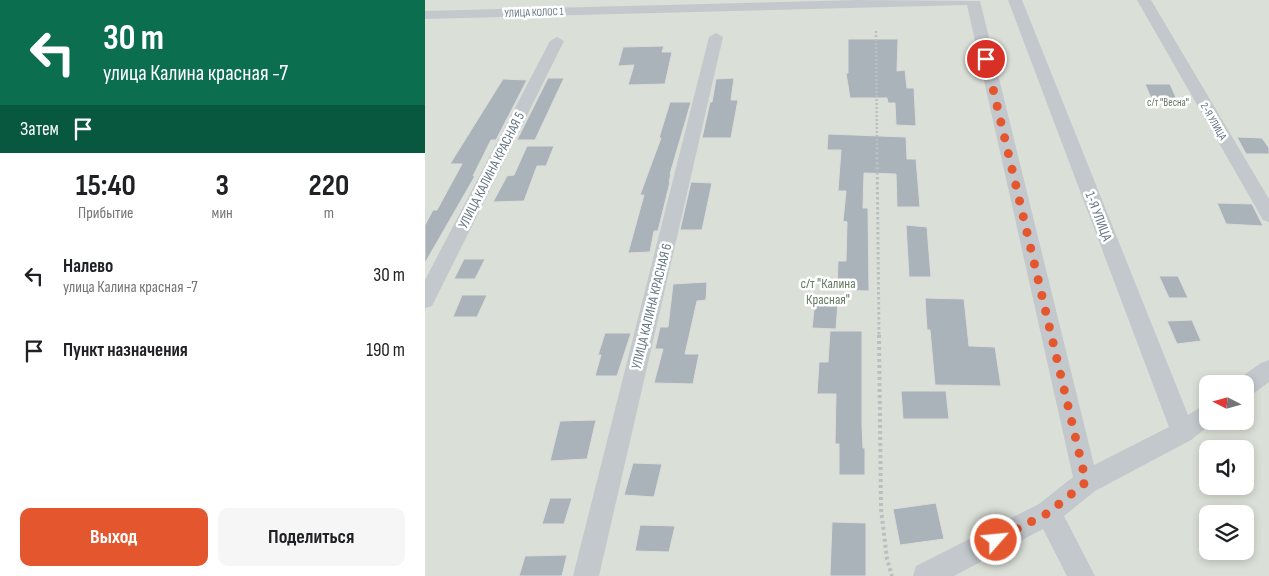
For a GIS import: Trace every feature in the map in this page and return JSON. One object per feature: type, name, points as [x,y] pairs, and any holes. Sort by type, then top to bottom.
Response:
[{"type":"street","points":[[973,0],[1086,482]]},
{"type":"street","name":"УЛИЦА КОЛОС 1","points":[[425,15],[973,0]]},
{"type":"street","name":"1-Я УЛИЦА","points":[[1015,0],[1183,432]]},
{"type":"street","name":"2-Я УЛИЦА","points":[[1144,0],[1269,215]]},
{"type":"street","name":"УЛИЦА КАЛИНА КРАСНАЯ 6","points":[[586,576],[716,37]]},
{"type":"street","name":"УЛИЦА КАЛИНА КРАСНАЯ 5","points":[[425,300],[557,41]]},
{"type":"street","points":[[1254,381],[1269,370]]},
{"type":"street","points":[[926,576],[1048,513],[1086,482],[1183,432],[1199,420]]},
{"type":"street","points":[[1048,513],[1082,576]]},
{"type":"path","points":[[877,31],[881,509],[887,559],[892,576]]},
{"type":"green space","name":"с/т \"Калина Красная\"","points":[[425,0],[1269,0],[1269,576],[425,576]]},
{"type":"building","points":[[848,39],[898,39],[897,71],[905,70],[907,88],[914,88],[916,126],[896,125],[895,103],[888,103],[887,98],[850,98],[846,73],[848,73]]},
{"type":"building","points":[[664,46],[662,52],[672,52],[665,84],[628,85],[634,65],[618,66],[623,47]]},
{"type":"building","points":[[548,78],[564,78],[535,140],[517,140]]},
{"type":"building","points":[[734,78],[731,100],[738,100],[731,138],[702,138],[716,79]]},
{"type":"building","points":[[503,79],[527,80],[496,140],[491,140],[473,176],[475,176],[425,263],[425,225],[433,210],[437,210],[462,164],[450,164]]},
{"type":"building","points":[[1145,84],[1170,84],[1177,100],[1152,100]]},
{"type":"building","points":[[670,102],[691,102],[670,174],[670,182],[658,231],[654,231],[650,252],[628,253],[644,195],[640,195],[661,138],[659,138]]},
{"type":"building","points":[[828,134],[906,137],[907,159],[916,159],[920,207],[897,207],[896,174],[864,173],[863,208],[868,208],[869,291],[837,290],[838,261],[846,261],[847,222],[843,221],[846,191],[838,191],[841,150],[827,150]]},
{"type":"building","points":[[1237,137],[1262,138],[1269,148],[1269,154],[1246,154]]},
{"type":"building","points":[[527,146],[554,146],[546,166],[537,166],[524,201],[493,202],[507,176],[514,175]]},
{"type":"building","points":[[691,182],[712,183],[702,230],[680,230]]},
{"type":"building","points":[[1217,203],[1252,204],[1263,226],[1226,224]]},
{"type":"building","points":[[906,225],[927,227],[931,277],[909,277]]},
{"type":"building","points":[[464,259],[485,259],[475,279],[454,279]]},
{"type":"building","points":[[1159,276],[1178,276],[1188,298],[1169,298]]},
{"type":"building","points":[[707,282],[706,300],[697,301],[685,354],[699,354],[693,384],[654,383],[663,349],[655,349],[660,327],[668,327],[673,284]]},
{"type":"building","points":[[462,295],[487,295],[477,317],[453,317]]},
{"type":"building","points":[[925,298],[964,299],[969,346],[995,347],[1001,386],[935,385],[930,330],[927,330]]},
{"type":"building","points":[[815,301],[838,302],[836,329],[812,328]]},
{"type":"building","points":[[1192,320],[1201,341],[1177,344],[1167,321]]},
{"type":"building","points":[[830,331],[862,331],[862,425],[863,448],[865,448],[865,475],[839,475],[839,444],[835,444],[836,394],[817,394],[819,362],[828,362]]},
{"type":"building","points":[[605,333],[631,333],[617,376],[595,376],[601,355],[598,355]]},
{"type":"building","points":[[901,391],[946,391],[949,419],[903,419]]},
{"type":"building","points":[[596,420],[587,459],[550,461],[560,421]]},
{"type":"building","points":[[633,463],[662,464],[654,497],[624,495]]},
{"type":"building","points":[[550,498],[572,498],[564,524],[542,524]]},
{"type":"building","points":[[936,503],[944,539],[900,545],[893,509]]},
{"type":"building","points":[[832,522],[866,523],[866,576],[830,576]]},
{"type":"building","points":[[640,525],[675,526],[669,552],[635,551]]},
{"type":"building","points":[[567,555],[562,576],[519,576],[525,556]]},
{"type":"route","points":[[986,59],[1086,482],[1048,513],[996,540]]},
{"type":"park label","name":"с/т \"Весна\"","points":[[1168,102]]}]
